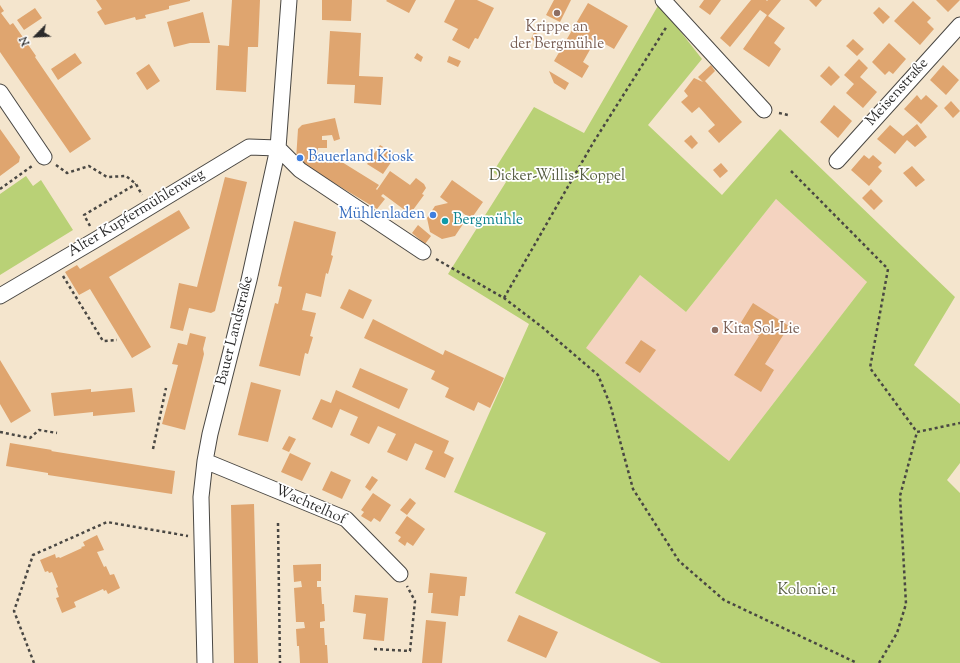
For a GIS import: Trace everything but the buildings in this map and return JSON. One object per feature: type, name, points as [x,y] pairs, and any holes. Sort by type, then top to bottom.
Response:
[{"type":"street","name":"Bauer Landstraße","points":[[205,663],[201,497],[205,461],[210,434],[249,280],[278,148],[289,0]]},
{"type":"street","points":[[664,0],[764,110]]},
{"type":"street","name":"Meisenstraße","points":[[837,161],[960,24]]},
{"type":"street","points":[[0,92],[44,157]]},
{"type":"street","name":"Alter Kupfermühlenweg","points":[[0,296],[249,147],[278,148]]},
{"type":"street","points":[[278,148],[300,170],[424,252]]},
{"type":"street","name":"Wachtelhof","points":[[205,461],[346,519],[400,574]]},
{"type":"path","points":[[504,298],[592,143],[675,13]]},
{"type":"path","points":[[0,189],[44,157],[67,173],[89,166],[106,177],[126,176],[136,184],[84,215]]},
{"type":"path","points":[[791,171],[888,269],[870,368],[917,432]]},
{"type":"path","points":[[424,252],[504,298],[542,327],[598,375],[610,404],[633,489],[679,561],[724,600],[857,663]]},
{"type":"path","points":[[56,263],[102,341],[117,340]]},
{"type":"path","points":[[153,449],[166,388]]},
{"type":"path","points":[[917,432],[960,423]]},
{"type":"path","points":[[0,432],[30,438],[39,430],[57,433]]},
{"type":"path","points":[[879,663],[898,633],[906,604],[900,496],[917,432]]},
{"type":"path","points":[[34,663],[14,611],[34,555],[107,522],[202,539]]},
{"type":"path","points":[[278,524],[280,663]]},
{"type":"path","points":[[374,649],[410,651],[416,601],[400,574]]},
{"type":"shaded area","name":"Kita Sol-Lie","points":[[776,199],[867,282],[729,461],[585,348],[640,275],[686,312]]},
{"type":"green space","points":[[659,4],[702,59],[648,125],[722,195],[780,129],[955,297],[914,365],[960,404],[960,463],[947,480],[960,493],[960,663],[661,663],[515,593],[546,533],[454,492],[529,324],[448,274],[506,182],[493,172],[534,107],[584,133]],"holes":[[[776,199],[867,282],[729,461],[586,348],[640,275],[686,312]]]},
{"type":"green space","points":[[26,176],[33,186],[41,180],[73,230],[0,275],[0,194]]},
{"type":"place","name":"Krippe an der Bergmühle","points":[[557,13]]},
{"type":"place","name":"Bauerland Kiosk","points":[[300,158]]},
{"type":"place","name":"Mühlenladen","points":[[433,215]]},
{"type":"place","name":"Bergmühle","points":[[445,221]]},
{"type":"place","name":"Kita Sol-Lie","points":[[715,330]]},
{"type":"park label","name":"Dicker-Willis-Koppel","points":[[557,177]]},
{"type":"park label","name":"Kolonie 1","points":[[807,591]]}]
